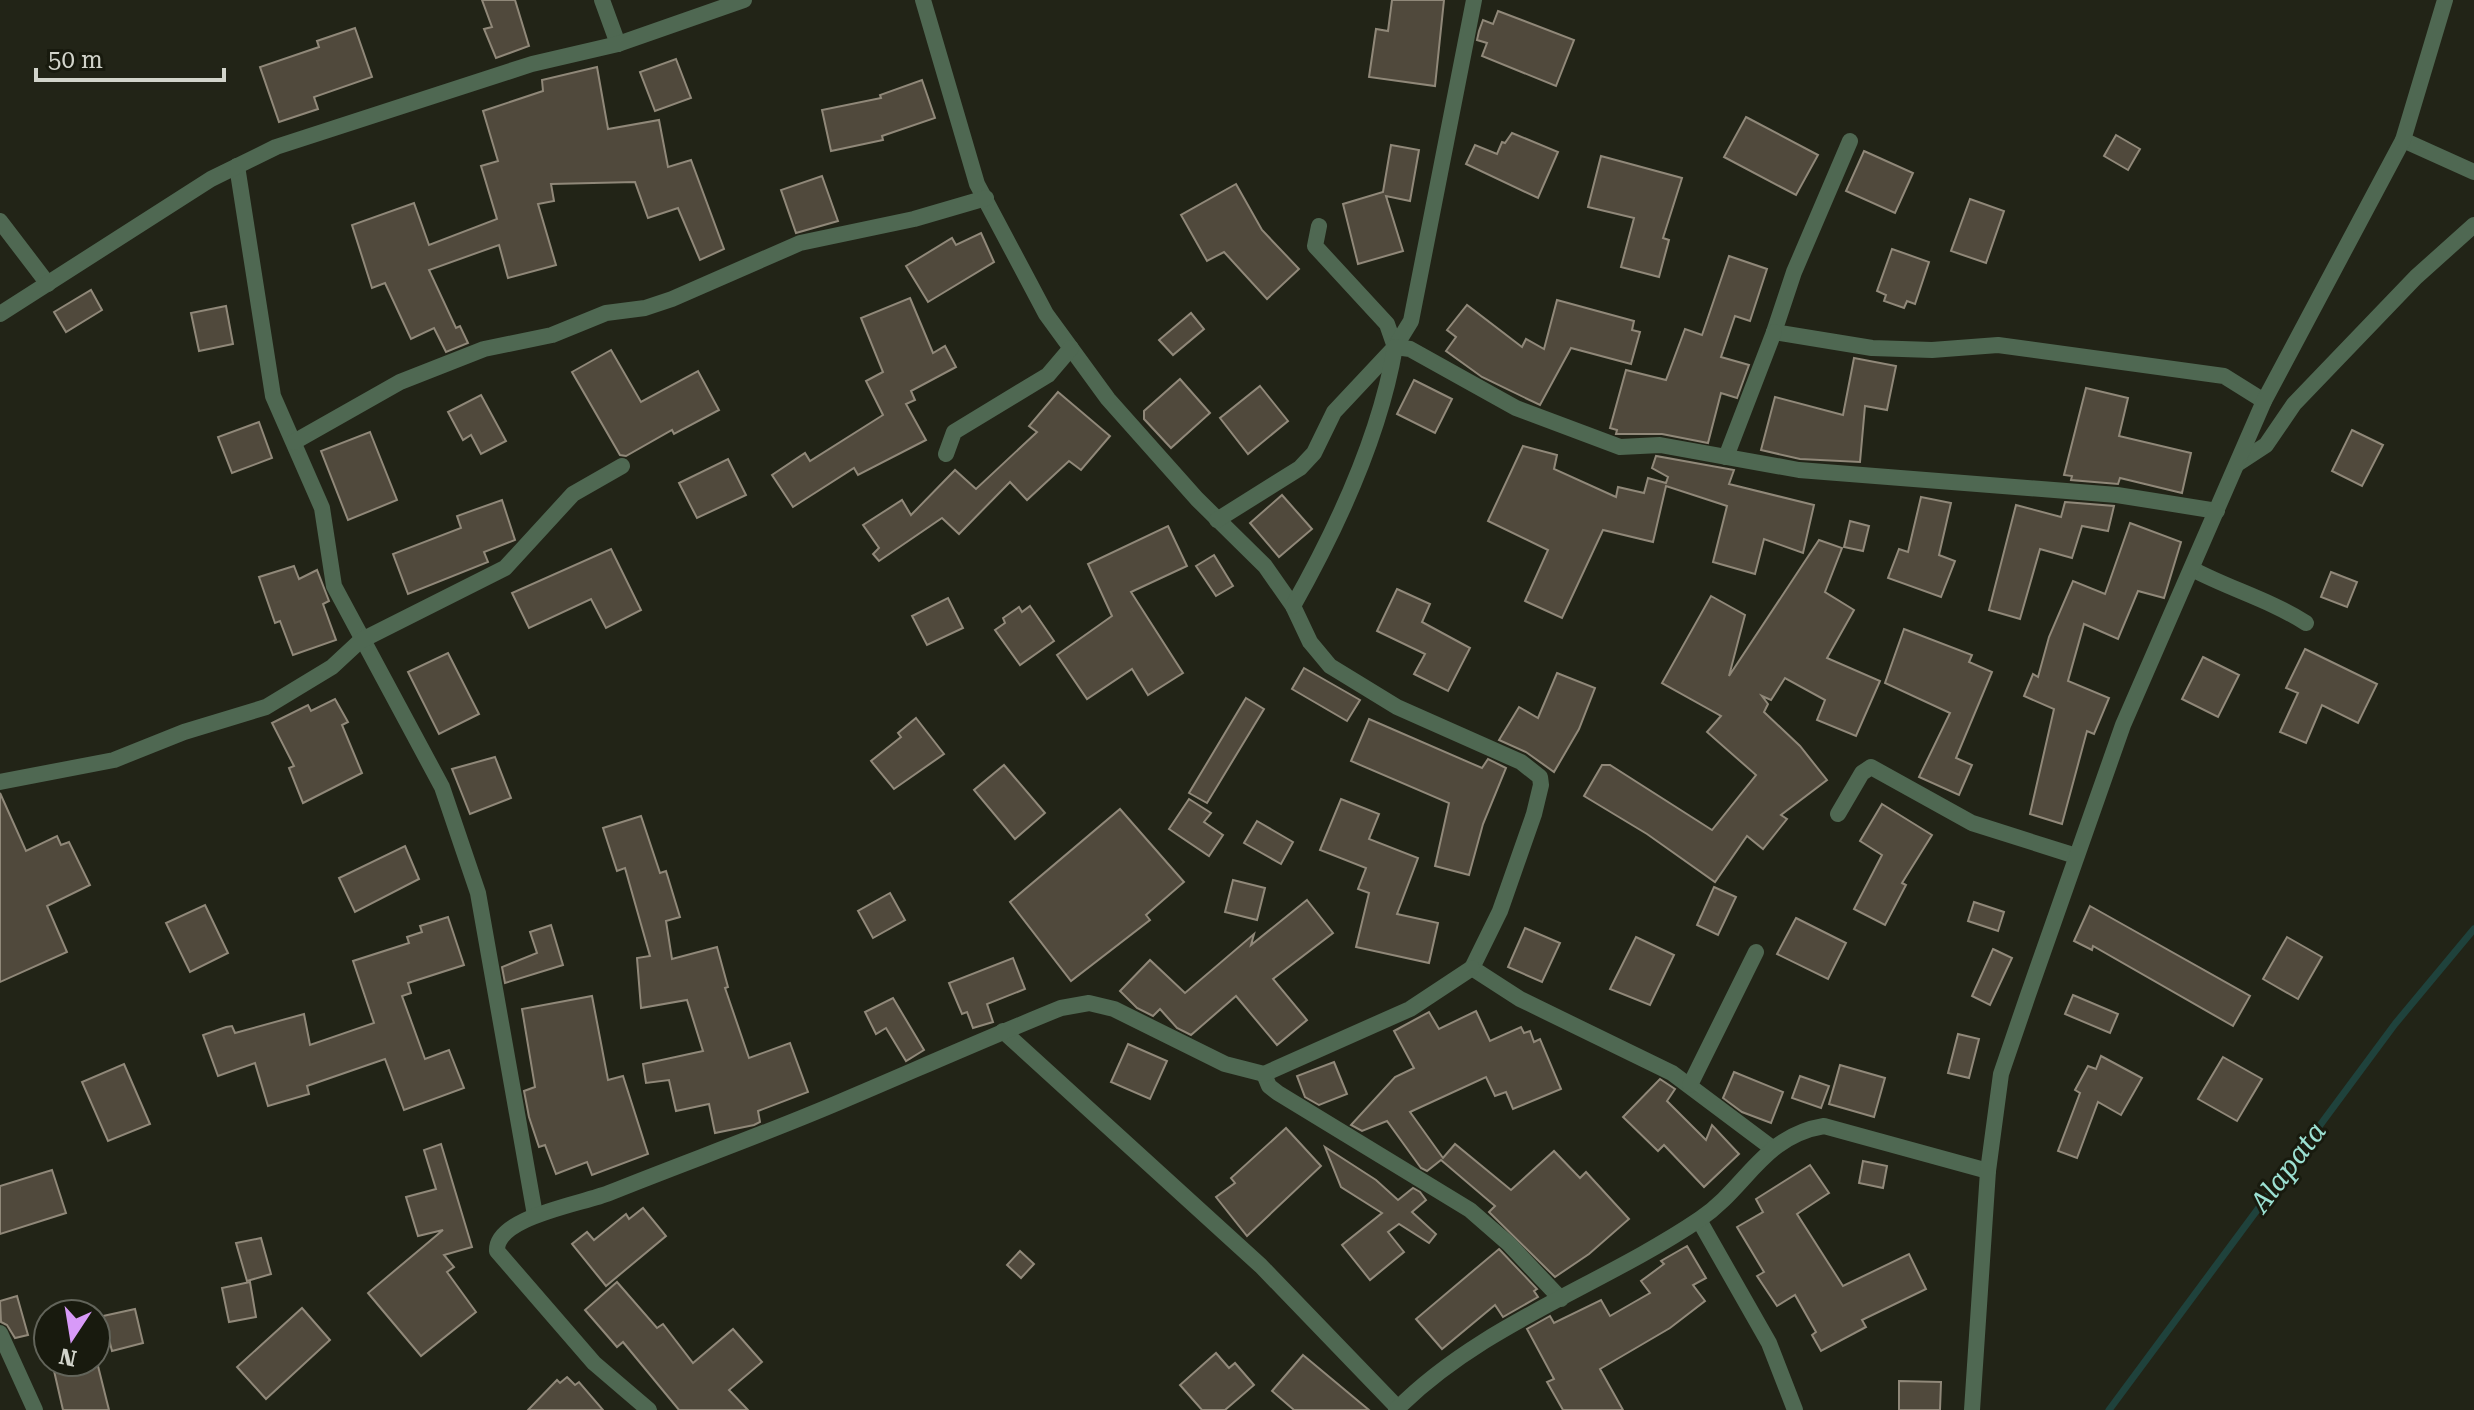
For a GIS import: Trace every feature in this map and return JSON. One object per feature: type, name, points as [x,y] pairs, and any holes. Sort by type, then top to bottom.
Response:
[{"type":"street","points":[[602,0],[618,44]]},
{"type":"street","points":[[0,314],[178,199],[276,147],[532,64],[618,44],[744,0]]},
{"type":"street","points":[[649,1410],[594,1363],[497,1251],[496,1241],[502,1233],[535,1215],[620,1189],[839,1102],[1061,1008],[1089,1003],[1114,1009],[1225,1064],[1264,1074],[1410,1009],[1472,968],[1500,911],[1541,785],[1540,777],[1521,762],[1397,707],[1330,666],[1310,642],[1293,606],[1265,566],[1217,520],[1108,399],[1046,314],[969,163],[923,0]]},
{"type":"street","points":[[1217,520],[1307,461],[1347,395],[1395,347],[1411,321],[1419,297],[1474,0]]},
{"type":"street","points":[[1972,1410],[1988,1171],[2001,1074],[2123,725],[2264,401],[2403,140],[2445,0]]},
{"type":"street","points":[[2403,140],[2474,172]]},
{"type":"street","points":[[1726,457],[1794,272],[1850,141]]},
{"type":"street","points":[[237,166],[273,396],[322,508],[334,586],[360,641],[442,787],[478,893],[535,1215]]},
{"type":"street","points":[[294,442],[400,382],[484,349],[552,335],[606,313],[645,308],[672,299],[800,243],[914,219],[986,198]]},
{"type":"street","points":[[0,221],[48,284]]},
{"type":"street","points":[[2237,464],[2266,445],[2294,404],[2416,277],[2474,225]]},
{"type":"street","points":[[1293,606],[1340,519],[1390,377],[1395,347],[1387,324],[1315,246],[1319,226]]},
{"type":"street","points":[[1774,332],[1872,348],[1932,350],[1998,345],[2224,376],[2264,401]]},
{"type":"street","points":[[1395,347],[1410,349],[1516,408],[1620,447],[1660,445],[1799,470],[2117,495],[2217,511]]},
{"type":"street","points":[[946,454],[954,432],[1048,375],[1071,348]]},
{"type":"street","points":[[0,782],[114,760],[184,732],[266,707],[332,667],[360,641],[505,568],[573,494],[622,466]]},
{"type":"street","points":[[2192,569],[2225,587],[2277,604],[2306,623]]},
{"type":"street","points":[[1838,814],[1862,773],[1871,767],[1972,823],[2076,856]]},
{"type":"street","points":[[1690,1085],[1756,952]]},
{"type":"street","points":[[1472,968],[1520,999],[1672,1073],[1772,1148]]},
{"type":"street","points":[[1003,1031],[1261,1266],[1397,1409],[1460,1354],[1699,1220],[1743,1181],[1772,1148],[1800,1130],[1824,1126],[1988,1171]]},
{"type":"street","points":[[1264,1074],[1265,1081],[1278,1093],[1470,1210],[1509,1244],[1561,1299]]},
{"type":"street","points":[[1699,1220],[1769,1343],[1795,1410]]},
{"type":"street","points":[[0,1333],[35,1410]]},
{"type":"building","points":[[482,0],[515,0],[529,46],[496,58],[484,29],[492,27]]},
{"type":"building","points":[[1392,0],[1444,0],[1435,86],[1369,77],[1376,29],[1388,31]]},
{"type":"building","points":[[1498,11],[1574,40],[1556,86],[1482,56],[1487,43],[1477,40],[1479,31],[1483,20],[1493,24]]},
{"type":"building","points":[[355,28],[372,77],[314,97],[318,109],[279,122],[260,67],[319,47],[317,41]]},
{"type":"building","points":[[676,59],[691,98],[655,111],[640,72]]},
{"type":"building","points":[[597,67],[608,129],[659,120],[668,167],[691,160],[724,249],[700,260],[678,208],[648,218],[635,182],[551,184],[554,201],[538,204],[556,265],[508,278],[499,245],[429,270],[456,328],[460,326],[468,343],[446,352],[434,328],[411,339],[385,283],[372,288],[352,225],[414,203],[429,245],[497,219],[481,166],[498,161],[483,111],[543,91],[542,80]]},
{"type":"building","points":[[922,80],[935,118],[882,136],[883,140],[831,151],[822,110],[881,98],[880,95]]},
{"type":"building","points":[[1746,117],[1818,155],[1796,195],[1724,157]]},
{"type":"building","points":[[1512,133],[1558,152],[1538,198],[1466,164],[1475,145],[1497,154],[1502,142],[1505,143]]},
{"type":"building","points":[[2116,135],[2140,149],[2128,170],[2104,156]]},
{"type":"building","points":[[1391,145],[1419,150],[1410,201],[1386,196],[1403,251],[1358,264],[1343,204],[1383,192]]},
{"type":"building","points":[[1864,151],[1913,173],[1895,213],[1846,191]]},
{"type":"building","points":[[1601,156],[1682,178],[1663,238],[1669,240],[1659,277],[1621,267],[1634,218],[1588,207]]},
{"type":"building","points":[[822,176],[838,221],[796,233],[781,190]]},
{"type":"building","points":[[1236,184],[1262,230],[1299,269],[1267,299],[1224,252],[1207,261],[1181,215]]},
{"type":"building","points":[[1970,199],[2004,211],[1986,263],[1951,251]]},
{"type":"building","points":[[981,233],[994,262],[928,302],[906,266],[952,238],[956,245]]},
{"type":"building","points":[[1892,249],[1929,262],[1915,304],[1907,301],[1904,308],[1884,301],[1886,295],[1877,291]]},
{"type":"building","points":[[1729,256],[1767,269],[1750,321],[1735,316],[1721,357],[1749,365],[1737,398],[1721,393],[1708,443],[1662,434],[1616,434],[1617,430],[1610,428],[1626,370],[1666,380],[1685,329],[1702,335]]},
{"type":"building","points":[[91,290],[102,310],[66,332],[54,312]]},
{"type":"building","points":[[910,298],[933,353],[945,346],[956,367],[911,391],[915,400],[906,404],[926,440],[858,475],[854,468],[793,507],[772,475],[805,453],[810,461],[883,415],[866,381],[883,372],[861,318]]},
{"type":"building","points":[[1557,300],[1634,321],[1632,330],[1640,332],[1631,364],[1571,348],[1540,405],[1482,377],[1446,351],[1456,337],[1447,330],[1467,305],[1522,347],[1526,339],[1544,349]]},
{"type":"building","points":[[226,306],[233,344],[199,351],[191,313]]},
{"type":"building","points":[[1191,313],[1204,329],[1173,355],[1159,340]]},
{"type":"building","points":[[611,350],[641,402],[698,371],[719,410],[674,434],[672,430],[626,456],[620,455],[572,372]]},
{"type":"building","points":[[1854,358],[1896,366],[1887,410],[1865,406],[1860,462],[1800,459],[1761,450],[1775,397],[1843,415]]},
{"type":"building","points":[[1180,379],[1210,413],[1171,448],[1144,419],[1144,411]]},
{"type":"building","points":[[1414,380],[1452,399],[1435,433],[1397,414]]},
{"type":"building","points":[[1260,386],[1288,421],[1248,454],[1220,418]]},
{"type":"building","points":[[2086,388],[2128,398],[2119,436],[2191,453],[2182,493],[2120,478],[2118,484],[2071,480],[2072,476],[2064,475]]},
{"type":"building","points":[[1058,392],[1110,436],[1081,470],[1069,461],[1027,500],[1010,482],[959,534],[942,518],[879,561],[873,554],[879,548],[863,525],[902,500],[911,515],[955,470],[976,489],[1037,432],[1029,426]]},
{"type":"building","points":[[481,395],[506,441],[481,454],[471,435],[463,440],[448,412]]},
{"type":"building","points":[[259,422],[272,458],[232,473],[218,437]]},
{"type":"building","points":[[2352,430],[2383,445],[2362,486],[2332,471]]},
{"type":"building","points":[[370,432],[397,500],[348,520],[321,451]]},
{"type":"building","points":[[1523,446],[1557,455],[1554,469],[1616,497],[1618,487],[1644,493],[1648,478],[1666,483],[1668,477],[1652,468],[1656,456],[1734,470],[1729,484],[1814,505],[1803,553],[1764,539],[1755,574],[1713,562],[1727,506],[1666,486],[1653,542],[1603,530],[1562,618],[1525,601],[1548,550],[1488,521]]},
{"type":"building","points":[[728,459],[746,495],[697,518],[679,483]]},
{"type":"building","points":[[1282,495],[1312,529],[1279,557],[1250,523]]},
{"type":"building","points":[[1921,497],[1951,503],[1939,555],[1955,561],[1941,597],[1888,578],[1899,549],[1908,552]]},
{"type":"building","points":[[502,500],[515,540],[484,552],[488,562],[408,594],[393,554],[461,528],[457,516]]},
{"type":"building","points":[[2065,502],[2114,506],[2108,531],[2082,526],[2072,558],[2040,549],[2020,619],[1989,610],[2016,505],[2061,517]]},
{"type":"building","points":[[1850,521],[1869,526],[1863,551],[1844,547]]},
{"type":"building","points":[[2130,523],[2181,542],[2164,598],[2138,591],[2118,639],[2084,624],[2068,681],[2109,698],[2094,734],[2087,731],[2062,824],[2030,814],[2054,709],[2024,696],[2033,674],[2038,677],[2049,637],[2073,581],[2105,594]]},
{"type":"building","points":[[1168,526],[1187,566],[1131,592],[1183,673],[1148,695],[1132,669],[1087,699],[1057,655],[1112,616],[1088,564]]},
{"type":"building","points":[[1819,540],[1842,548],[1825,592],[1854,610],[1827,658],[1880,681],[1856,736],[1817,720],[1825,700],[1785,678],[1771,700],[1762,696],[1768,704],[1764,712],[1800,746],[1827,780],[1781,815],[1787,819],[1763,849],[1747,836],[1715,882],[1647,834],[1584,796],[1602,765],[1610,765],[1712,830],[1756,775],[1707,732],[1721,716],[1662,683],[1711,596],[1745,615],[1729,676]]},
{"type":"building","points":[[611,549],[641,610],[606,628],[591,599],[529,628],[512,593]]},
{"type":"building","points":[[1214,555],[1233,586],[1216,596],[1196,566]]},
{"type":"building","points":[[294,566],[299,579],[317,570],[329,601],[323,604],[336,640],[293,655],[280,621],[275,623],[259,577]]},
{"type":"building","points":[[2331,572],[2357,582],[2347,607],[2321,597]]},
{"type":"building","points":[[1397,589],[1430,604],[1422,622],[1470,648],[1448,691],[1414,674],[1425,654],[1377,631]]},
{"type":"building","points":[[948,598],[963,628],[927,645],[912,616]]},
{"type":"building","points":[[1030,606],[1054,641],[1020,665],[995,630],[1005,623],[1003,618],[1019,607],[1022,612]]},
{"type":"building","points":[[1904,629],[1972,655],[1969,662],[1992,672],[1956,758],[1972,765],[1959,795],[1919,777],[1950,713],[1885,683]]},
{"type":"building","points":[[2305,649],[2377,684],[2358,723],[2322,705],[2306,743],[2280,732],[2298,693],[2286,688]]},
{"type":"building","points":[[448,653],[479,714],[439,734],[408,672]]},
{"type":"building","points":[[2203,657],[2239,675],[2218,717],[2182,699]]},
{"type":"building","points":[[1304,668],[1360,700],[1347,721],[1292,689]]},
{"type":"building","points":[[1557,673],[1595,688],[1579,729],[1554,772],[1526,752],[1499,740],[1519,707],[1538,718]]},
{"type":"building","points":[[1246,698],[1264,709],[1207,803],[1189,793]]},
{"type":"building","points":[[335,699],[348,722],[342,725],[362,773],[303,803],[289,768],[294,766],[272,723],[308,705],[311,711]]},
{"type":"building","points":[[916,718],[944,754],[894,789],[871,761],[901,737],[898,733]]},
{"type":"building","points":[[1369,719],[1482,768],[1488,759],[1506,768],[1483,824],[1469,875],[1435,866],[1449,803],[1351,761]]},
{"type":"building","points":[[495,757],[511,798],[470,814],[452,769]]},
{"type":"building","points":[[1004,765],[1045,813],[1015,839],[974,790]]},
{"type":"building","points":[[0,793],[26,851],[57,836],[61,845],[69,842],[90,885],[47,906],[67,952],[0,982]]},
{"type":"building","points":[[1189,799],[1211,813],[1204,822],[1223,835],[1209,856],[1169,829]]},
{"type":"building","points":[[1341,799],[1379,814],[1369,839],[1418,858],[1397,914],[1438,923],[1429,963],[1356,947],[1369,893],[1358,889],[1366,868],[1320,850]]},
{"type":"building","points":[[1882,804],[1932,835],[1902,883],[1906,885],[1885,925],[1854,909],[1882,855],[1860,841]]},
{"type":"building","points":[[1120,809],[1184,882],[1146,915],[1150,920],[1071,981],[1010,902]]},
{"type":"building","points":[[641,816],[660,873],[666,871],[680,917],[666,921],[672,959],[717,947],[728,987],[725,988],[749,1058],[790,1043],[808,1092],[758,1111],[760,1122],[754,1125],[715,1133],[709,1104],[676,1111],[669,1080],[646,1083],[643,1064],[703,1051],[687,1000],[641,1008],[637,958],[650,956],[625,868],[617,871],[603,828]]},
{"type":"building","points":[[1257,821],[1293,842],[1281,864],[1244,843]]},
{"type":"building","points":[[405,846],[419,879],[355,912],[339,878]]},
{"type":"building","points":[[1233,880],[1265,888],[1257,920],[1225,912]]},
{"type":"building","points":[[1714,887],[1736,897],[1718,935],[1697,925]]},
{"type":"building","points":[[890,893],[905,920],[873,938],[858,911]]},
{"type":"building","points":[[1307,900],[1333,933],[1273,979],[1307,1020],[1277,1045],[1236,996],[1191,1035],[1177,1028],[1160,1009],[1153,1016],[1137,1008],[1120,991],[1150,960],[1185,993],[1254,934],[1251,945]]},
{"type":"building","points":[[1974,902],[2004,912],[1998,931],[1968,921]]},
{"type":"building","points":[[205,905],[228,953],[190,972],[166,923]]},
{"type":"building","points":[[2090,906],[2250,996],[2233,1026],[2093,946],[2092,950],[2074,941]]},
{"type":"building","points":[[448,917],[464,965],[408,983],[411,993],[402,996],[425,1059],[449,1050],[464,1088],[404,1110],[385,1059],[307,1086],[309,1094],[268,1106],[255,1063],[218,1076],[203,1035],[226,1027],[232,1026],[235,1033],[304,1014],[310,1045],[374,1023],[353,961],[409,943],[407,937],[422,932],[420,926]]},
{"type":"building","points":[[1796,918],[1846,943],[1828,979],[1777,954]]},
{"type":"building","points":[[551,925],[563,965],[505,983],[502,967],[537,953],[530,932]]},
{"type":"building","points":[[1525,928],[1560,943],[1542,982],[1508,967]]},
{"type":"building","points":[[1636,937],[1674,955],[1650,1005],[1610,989]]},
{"type":"building","points":[[2287,937],[2322,957],[2298,999],[2263,979]]},
{"type":"building","points":[[1993,949],[2012,958],[1990,1005],[1972,996]]},
{"type":"building","points":[[1013,958],[1025,989],[987,1004],[993,1022],[973,1028],[967,1012],[962,1014],[949,983]]},
{"type":"building","points":[[2073,995],[2118,1014],[2110,1033],[2065,1014]]},
{"type":"building","points":[[592,996],[608,1080],[623,1076],[648,1154],[592,1175],[587,1162],[556,1174],[545,1145],[539,1147],[529,1117],[524,1091],[535,1087],[522,1009]]},
{"type":"building","points":[[893,998],[924,1050],[906,1061],[886,1028],[876,1034],[865,1012]]},
{"type":"building","points":[[1476,1011],[1490,1041],[1521,1027],[1524,1033],[1530,1031],[1534,1042],[1540,1039],[1561,1089],[1513,1109],[1506,1092],[1495,1096],[1486,1077],[1410,1112],[1443,1158],[1455,1144],[1511,1190],[1554,1151],[1580,1178],[1586,1172],[1629,1219],[1589,1254],[1555,1277],[1489,1212],[1495,1206],[1441,1160],[1427,1171],[1421,1168],[1387,1121],[1362,1131],[1351,1125],[1395,1077],[1414,1068],[1394,1031],[1429,1012],[1439,1029]]},
{"type":"building","points":[[1958,1034],[1979,1039],[1969,1078],[1948,1073]]},
{"type":"building","points":[[1128,1044],[1167,1061],[1150,1099],[1111,1082]]},
{"type":"building","points":[[2101,1056],[2142,1078],[2121,1115],[2098,1102],[2077,1158],[2058,1151],[2080,1093],[2075,1090],[2088,1066],[2096,1069]]},
{"type":"building","points":[[2223,1057],[2262,1079],[2237,1121],[2198,1099]]},
{"type":"building","points":[[1334,1062],[1347,1094],[1319,1105],[1305,1097],[1297,1076]]},
{"type":"building","points":[[124,1064],[150,1124],[108,1141],[82,1082]]},
{"type":"building","points":[[1840,1065],[1885,1078],[1874,1117],[1829,1104]]},
{"type":"building","points":[[1734,1072],[1783,1092],[1771,1123],[1742,1112],[1723,1098]]},
{"type":"building","points":[[1800,1076],[1829,1086],[1821,1108],[1792,1098]]},
{"type":"building","points":[[1660,1079],[1675,1089],[1667,1101],[1706,1140],[1712,1125],[1739,1154],[1704,1187],[1664,1145],[1658,1151],[1623,1117]]},
{"type":"building","points":[[1286,1128],[1321,1166],[1247,1236],[1216,1197],[1235,1183],[1231,1178]]},
{"type":"building","points":[[441,1144],[472,1247],[444,1255],[454,1267],[447,1272],[476,1312],[421,1356],[368,1293],[443,1230],[418,1236],[406,1197],[436,1189],[424,1150]]},
{"type":"building","points":[[1325,1147],[1376,1180],[1398,1200],[1413,1188],[1420,1192],[1426,1200],[1412,1212],[1436,1234],[1429,1243],[1399,1224],[1388,1232],[1404,1252],[1370,1280],[1342,1245],[1382,1213],[1341,1187]]},
{"type":"building","points":[[1863,1161],[1887,1166],[1883,1188],[1859,1183]]},
{"type":"building","points":[[1810,1165],[1829,1193],[1797,1214],[1843,1286],[1909,1254],[1926,1289],[1862,1320],[1866,1327],[1821,1351],[1812,1335],[1816,1332],[1795,1295],[1777,1306],[1757,1276],[1764,1272],[1737,1227],[1763,1212],[1756,1199]]},
{"type":"building","points":[[52,1170],[66,1213],[0,1234],[0,1186]]},
{"type":"building","points":[[643,1208],[666,1236],[606,1286],[572,1244],[587,1232],[594,1240],[626,1214],[629,1219]]},
{"type":"building","points":[[261,1238],[271,1274],[247,1281],[236,1243]]},
{"type":"building","points":[[1687,1246],[1706,1278],[1693,1285],[1705,1301],[1670,1328],[1600,1369],[1623,1410],[1563,1410],[1547,1382],[1554,1379],[1527,1329],[1550,1316],[1554,1323],[1601,1300],[1610,1316],[1650,1293],[1641,1281],[1664,1264],[1661,1261]]},
{"type":"building","points":[[1499,1249],[1537,1289],[1534,1291],[1538,1297],[1503,1317],[1495,1305],[1442,1349],[1416,1319]]},
{"type":"building","points":[[1020,1251],[1034,1264],[1021,1278],[1007,1265]]},
{"type":"building","points":[[250,1282],[256,1317],[229,1322],[222,1288]]},
{"type":"building","points":[[617,1282],[657,1328],[663,1324],[693,1363],[733,1329],[762,1362],[729,1390],[748,1410],[679,1410],[623,1342],[617,1347],[585,1310]]},
{"type":"building","points":[[17,1296],[28,1335],[15,1338],[7,1325],[1,1322],[0,1301]]},
{"type":"building","points":[[302,1308],[330,1340],[266,1399],[237,1367]]},
{"type":"building","points":[[135,1309],[143,1343],[112,1351],[112,1314]]},
{"type":"building","points":[[1216,1353],[1229,1368],[1235,1363],[1254,1385],[1225,1410],[1202,1410],[1180,1385]]},
{"type":"building","points":[[1303,1355],[1369,1410],[1294,1410],[1272,1391]]},
{"type":"building","points":[[567,1377],[575,1385],[579,1382],[603,1410],[528,1410],[557,1380],[560,1383]]},
{"type":"building","points":[[56,1378],[101,1378],[109,1410],[63,1410]]},
{"type":"building","points":[[1899,1381],[1941,1382],[1940,1410],[1899,1410]]},
{"type":"waterway","name":"Alapata","points":[[2109,1410],[2395,1024],[2474,929]]}]
